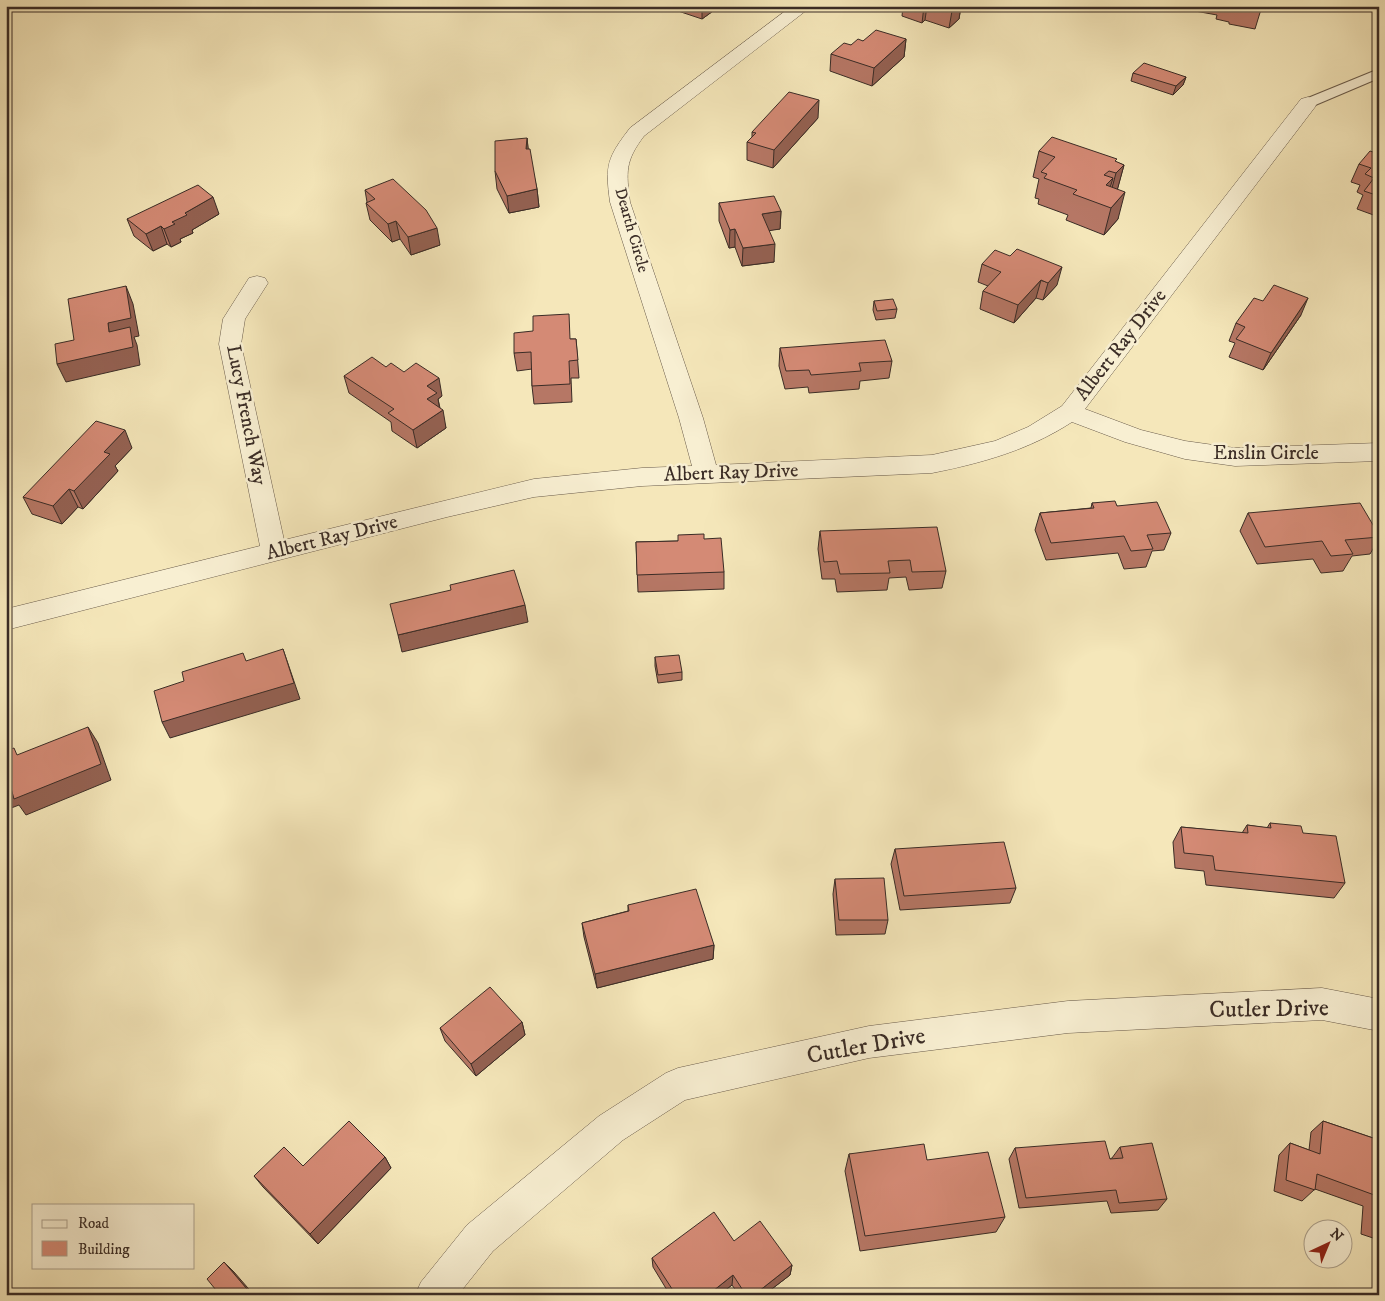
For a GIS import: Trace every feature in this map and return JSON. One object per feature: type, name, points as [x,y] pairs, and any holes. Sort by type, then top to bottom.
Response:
[{"type":"street","name":"Dearth Circle","points":[[706,474],[691,418],[620,202],[616,169],[621,152],[637,132],[803,6]]},
{"type":"street","name":"Albert Ray Drive","points":[[6,620],[534,488],[594,481],[706,474],[932,464],[978,456],[1014,444],[1046,428],[1070,412],[1308,102]]},
{"type":"street","name":"Lucy French Way","points":[[257,283],[234,319],[230,344],[274,553]]},
{"type":"street","name":"Enslin Circle","points":[[1070,412],[1134,436],[1184,450],[1235,457],[1379,452]]},
{"type":"street","name":"Cutler Drive","points":[[434,1295],[480,1238],[611,1128],[678,1085],[869,1042],[1068,1017],[1322,1004],[1379,1015]]},
{"type":"lane","points":[[1308,102],[1379,74]]},
{"type":"building","points":[[938,6],[957,6],[952,11]]},
{"type":"building","points":[[1234,6],[1262,6],[1261,12]]},
{"type":"building","points":[[876,30],[906,39],[874,68],[831,54],[844,43],[851,45],[858,39],[863,41]]},
{"type":"building","points":[[1144,63],[1186,77],[1176,86],[1133,73]]},
{"type":"building","points":[[789,92],[819,100],[774,150],[747,142],[756,133],[752,132]]},
{"type":"building","points":[[1052,137],[1117,159],[1115,161],[1124,165],[1116,173],[1109,171],[1104,175],[1113,178],[1106,185],[1125,192],[1111,208],[1073,194],[1077,190],[1044,178],[1047,174],[1041,172],[1055,157],[1039,151]]},
{"type":"building","points":[[527,138],[526,149],[530,149],[537,189],[507,196],[495,171],[495,141]]},
{"type":"building","points":[[1370,151],[1379,154],[1379,196],[1364,191],[1374,178],[1365,174],[1371,168],[1359,164]]},
{"type":"building","points":[[393,179],[426,210],[437,228],[408,237],[396,221],[388,224],[366,203],[375,199],[365,190]]},
{"type":"building","points":[[198,185],[213,197],[185,213],[187,215],[172,222],[175,224],[164,229],[161,226],[146,234],[127,219]]},
{"type":"building","points":[[774,196],[781,211],[762,214],[775,244],[743,248],[735,229],[730,230],[719,203]]},
{"type":"building","points":[[1017,249],[1062,267],[1048,283],[1041,280],[1018,305],[983,291],[1001,272],[982,264],[995,250],[1010,256]]},
{"type":"building","points":[[1274,285],[1308,298],[1271,353],[1236,339],[1245,327],[1236,323],[1254,298],[1263,301]]},
{"type":"building","points":[[126,286],[131,318],[108,323],[109,332],[130,327],[133,347],[57,364],[55,344],[74,340],[68,299]]},
{"type":"building","points":[[893,299],[897,309],[877,311],[874,301]]},
{"type":"building","points":[[569,314],[570,339],[576,339],[578,360],[569,361],[570,384],[532,386],[531,352],[514,353],[514,333],[533,331],[533,316]]},
{"type":"building","points":[[885,340],[892,361],[859,363],[861,371],[811,375],[809,370],[786,371],[780,348]]},
{"type":"building","points":[[372,357],[386,367],[391,363],[404,372],[416,363],[439,378],[427,386],[437,393],[427,399],[443,410],[413,430],[388,413],[394,409],[344,376]]},
{"type":"building","points":[[96,421],[125,430],[104,452],[110,454],[74,491],[69,489],[53,506],[23,497]]},
{"type":"building","points":[[1115,501],[1117,506],[1157,502],[1171,533],[1147,535],[1153,549],[1131,551],[1124,536],[1051,543],[1040,513],[1094,508],[1092,503]]},
{"type":"building","points":[[1360,503],[1379,537],[1345,540],[1353,554],[1331,556],[1322,541],[1265,547],[1248,513]]},
{"type":"building","points":[[937,527],[946,571],[912,572],[910,560],[888,561],[890,573],[840,574],[837,561],[824,562],[820,531]]},
{"type":"building","points":[[704,534],[704,539],[721,538],[724,572],[637,575],[636,542],[678,541],[678,535]]},
{"type":"building","points":[[514,570],[525,605],[398,635],[390,604],[451,590],[450,585]]},
{"type":"building","points":[[283,649],[294,683],[162,722],[154,691],[184,681],[182,672],[243,653],[246,661]]},
{"type":"building","points":[[679,655],[682,672],[658,675],[655,657]]},
{"type":"building","points":[[88,727],[101,764],[14,799],[11,788],[6,790],[6,751],[14,748],[17,755]]},
{"type":"building","points":[[1270,823],[1301,826],[1303,833],[1336,836],[1345,883],[1215,870],[1213,856],[1184,853],[1181,827],[1248,833],[1247,825],[1271,828]]},
{"type":"building","points":[[1004,842],[1016,888],[904,896],[895,849]]},
{"type":"building","points":[[884,878],[888,920],[839,920],[835,879]]},
{"type":"building","points":[[696,889],[714,945],[595,974],[582,923],[629,911],[628,905]]},
{"type":"building","points":[[490,987],[522,1022],[471,1064],[440,1028]]},
{"type":"building","points":[[349,1121],[385,1157],[310,1234],[254,1176],[284,1147],[303,1166]]},
{"type":"building","points":[[1323,1121],[1379,1140],[1379,1225],[1375,1223],[1377,1196],[1317,1174],[1315,1190],[1286,1180],[1290,1143],[1320,1154]]},
{"type":"building","points":[[1105,1141],[1110,1159],[1123,1158],[1120,1147],[1152,1143],[1167,1199],[1119,1203],[1116,1190],[1026,1198],[1015,1148]]},
{"type":"building","points":[[924,1144],[927,1160],[988,1152],[1005,1217],[865,1236],[849,1154]]},
{"type":"building","points":[[714,1212],[734,1241],[760,1221],[792,1265],[754,1295],[746,1295],[733,1275],[708,1295],[676,1295],[652,1258]]},
{"type":"building","points":[[224,1262],[252,1295],[220,1295],[207,1279]]}]
